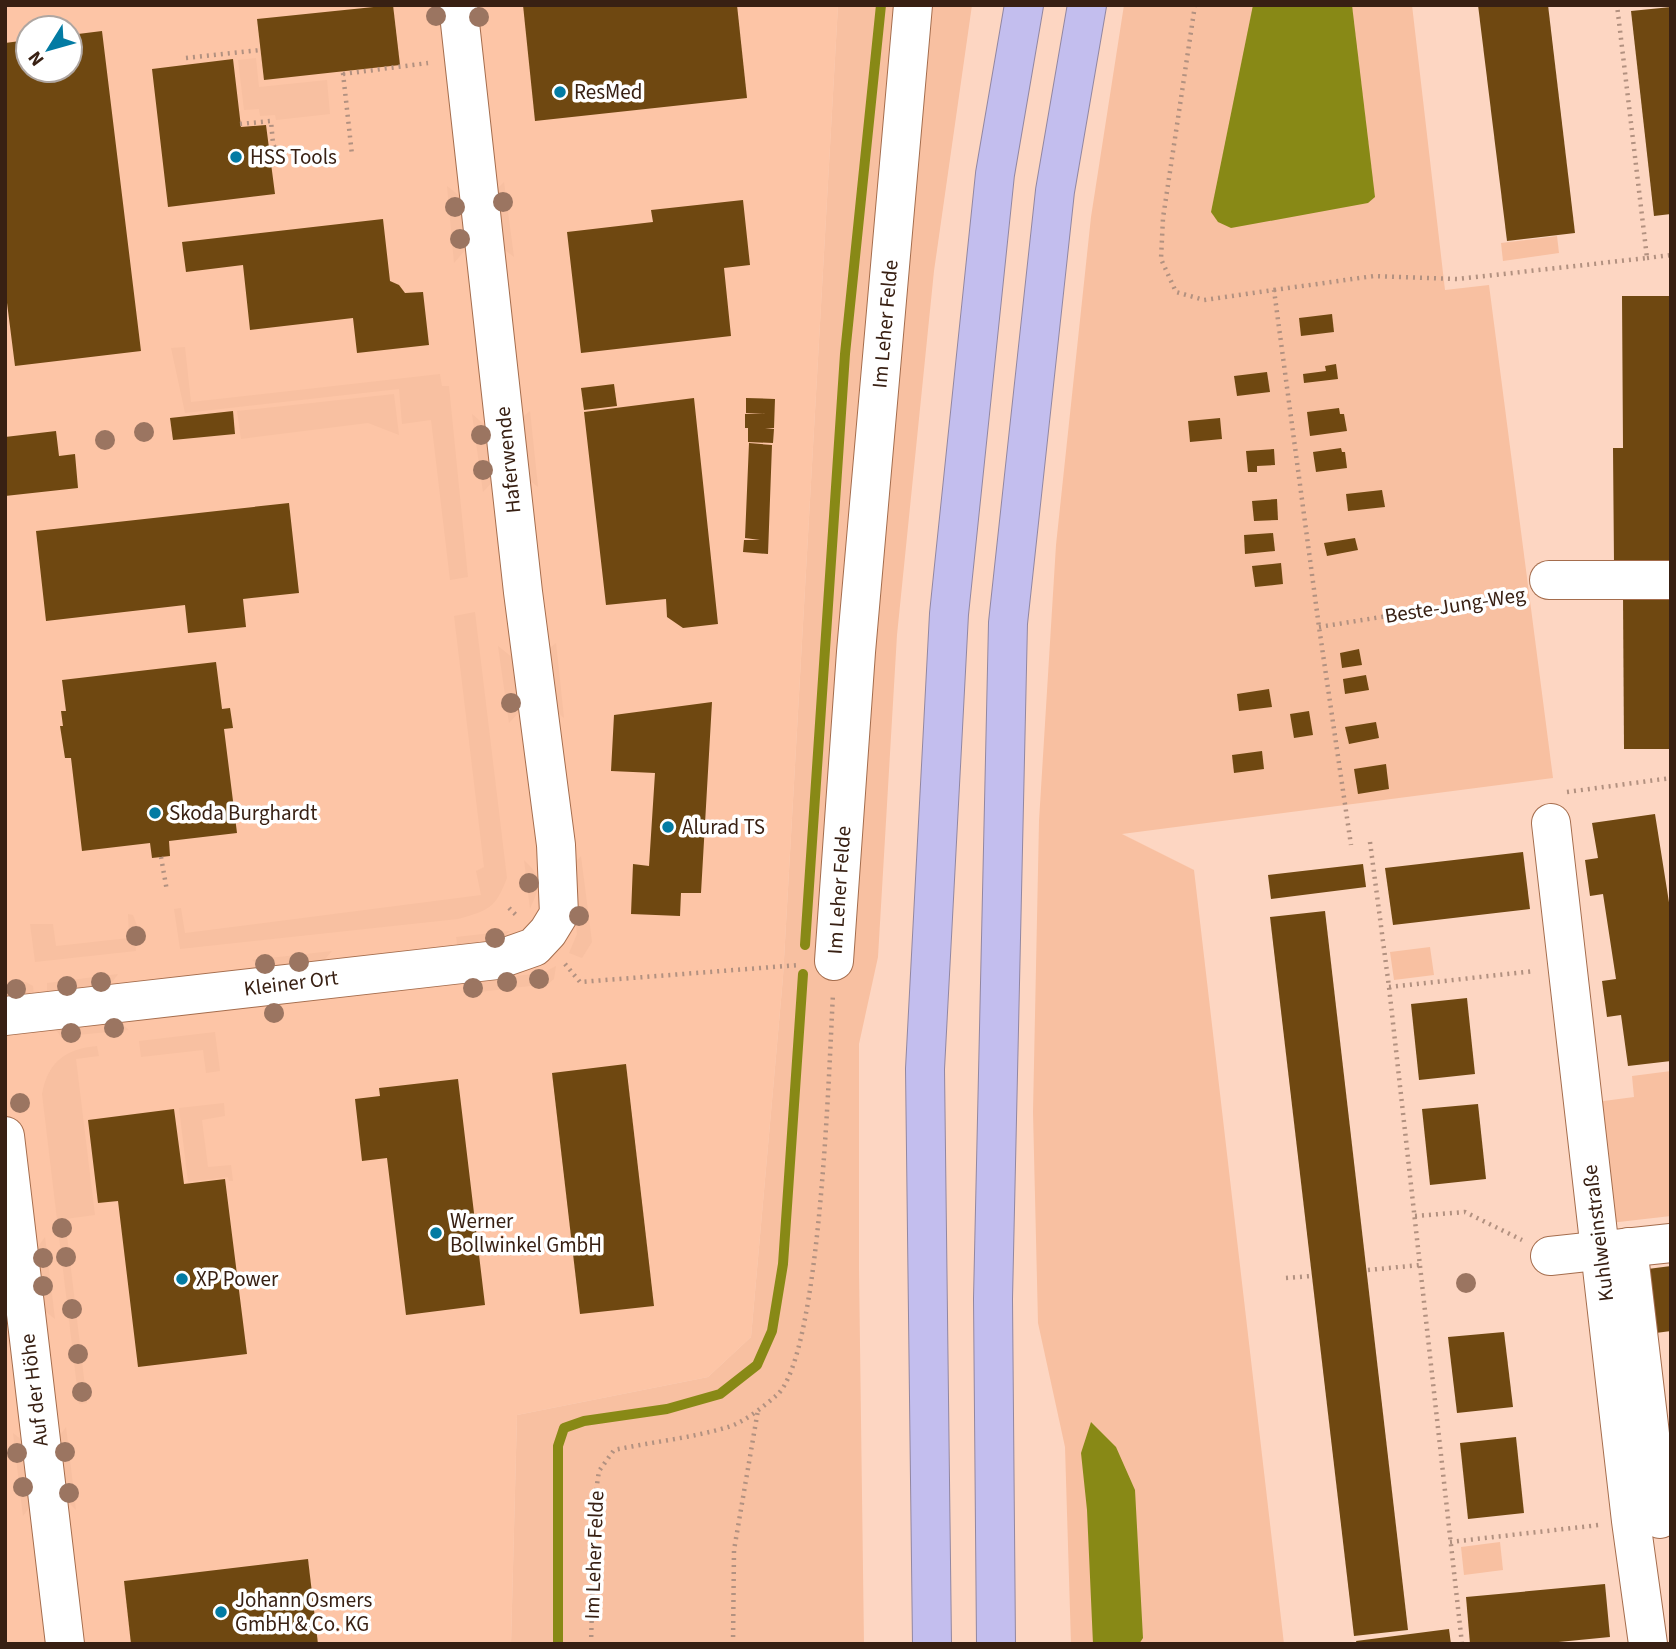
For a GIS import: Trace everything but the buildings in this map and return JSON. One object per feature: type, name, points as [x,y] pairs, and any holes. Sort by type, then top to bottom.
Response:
[{"type":"highway","points":[[932,1644],[925,1069],[949,614],[995,174],[1024,5]]},
{"type":"highway","points":[[996,1644],[993,1299],[1008,623],[1055,191],[1087,5]]},
{"type":"street","name":"Haferwende","points":[[458,5],[523,592],[556,845],[551,927]]},
{"type":"street","name":"Im Leher Felde","points":[[834,961],[857,639],[913,5]]},
{"type":"street","name":"Beste-Jung-Weg","points":[[1549,580],[1671,580]]},
{"type":"street","name":"Kuhlweinstraße","points":[[1551,823],[1568,969],[1614,1249],[1646,1520],[1648,1644]]},
{"type":"street","name":"Kleiner Ort","points":[[5,1016],[497,960],[534,947],[551,927]]},
{"type":"street","name":"Auf der Höhe","points":[[5,1136],[65,1644]]},
{"type":"street","points":[[1550,1256],[1671,1242]]},
{"type":"path","points":[[1195,5],[1163,218],[1161,259],[1176,292],[1204,300],[1374,276],[1458,279],[1671,255]]},
{"type":"path","points":[[1617,5],[1647,258]]},
{"type":"path","points":[[186,58],[261,50]]},
{"type":"path","points":[[352,155],[343,73],[428,63]]},
{"type":"path","points":[[240,124],[271,121],[273,144],[283,164]]},
{"type":"path","points":[[1274,290],[1351,845]]},
{"type":"path","name":"Beste-Jung-Weg","points":[[1319,627],[1536,592],[1549,580]]},
{"type":"path","points":[[1551,823],[1557,812],[1556,793],[1671,778]]},
{"type":"path","points":[[1370,842],[1389,986],[1462,1644]]},
{"type":"path","points":[[161,857],[167,891]]},
{"type":"path","points":[[551,927],[580,982],[834,961]]},
{"type":"path","name":"Im Leher Felde","points":[[591,1644],[595,1498],[599,1471],[614,1450],[731,1427],[779,1393],[798,1356],[813,1267],[823,1161],[834,961]]},
{"type":"path","points":[[1389,986],[1568,969]]},
{"type":"path","points":[[1415,1216],[1465,1212],[1498,1226],[1550,1256]]},
{"type":"path","points":[[1368,1270],[1420,1265]]},
{"type":"path","points":[[1286,1278],[1311,1276]]},
{"type":"path","points":[[733,1644],[734,1550],[758,1409]]},
{"type":"path","points":[[1450,1542],[1646,1520]]},
{"type":"shaded area","points":[[5,5],[838,5],[783,977],[751,1337],[708,1377],[517,1415],[511,1644],[5,1644]]},
{"type":"shaded area","points":[[838,5],[972,5],[934,271],[897,635],[878,957],[859,1044],[864,1644],[511,1644],[517,1415],[708,1377],[751,1337],[783,977]]},
{"type":"shaded area","points":[[1124,5],[1412,5],[1445,290],[1489,285],[1553,778],[1122,834],[1194,870],[1284,1644],[1071,1644],[1065,1447],[1038,1323],[1033,1112],[1039,821],[1056,545],[1091,217]]},
{"type":"shaded area","points":[[1253,5],[1352,5],[1375,197],[1368,203],[1231,228],[1218,222],[1211,212]]},
{"type":"shaded area","points":[[256,58],[259,87],[327,80],[330,114],[276,120],[275,115],[260,116],[259,109],[244,110],[238,60]]},
{"type":"shaded area","points":[[504,182],[514,257],[497,244],[493,193]]},
{"type":"shaded area","points":[[447,186],[462,198],[466,249],[454,263]]},
{"type":"shaded area","points":[[1557,236],[1559,253],[1503,261],[1501,243]]},
{"type":"shaded area","points":[[185,347],[191,402],[440,374],[442,386],[449,386],[468,577],[450,580],[431,420],[402,424],[399,389],[185,413],[171,348]]},
{"type":"shaded area","points":[[394,394],[399,435],[368,423],[241,439],[237,411]]},
{"type":"shaded area","points":[[530,411],[538,487],[523,475],[517,422]]},
{"type":"shaded area","points":[[472,414],[487,427],[494,480],[483,492]]},
{"type":"shaded area","points":[[475,612],[507,878],[499,896],[490,907],[458,919],[180,949],[174,909],[181,908],[185,933],[481,895],[476,871],[484,867],[454,616]]},
{"type":"shaded area","points":[[556,643],[564,718],[550,705],[544,653]]},
{"type":"shaded area","points":[[498,646],[513,658],[520,711],[509,723]]},
{"type":"shaded area","points":[[581,856],[592,942],[582,958],[569,953],[577,934],[569,870]]},
{"type":"shaded area","points":[[524,860],[535,872],[539,882],[530,909]]},
{"type":"shaded area","points":[[128,914],[133,915],[142,939],[135,942],[136,951],[35,962],[30,924],[53,924],[56,946],[129,938]]},
{"type":"shaded area","points":[[510,931],[500,941],[459,954],[456,937]]},
{"type":"shaded area","points":[[1430,947],[1434,975],[1394,980],[1390,952]]},
{"type":"shaded area","points":[[332,951],[320,965],[267,973],[252,960]]},
{"type":"shaded area","points":[[556,966],[554,979],[548,984],[470,993],[468,981],[542,973]]},
{"type":"shaded area","points":[[118,974],[107,989],[47,995],[47,983]]},
{"type":"shaded area","points":[[26,982],[33,986],[34,996],[5,999],[5,983]]},
{"type":"shaded area","points":[[117,1020],[129,1030],[62,1038],[56,1030],[65,1026]]},
{"type":"shaded area","points":[[215,1032],[220,1071],[206,1073],[203,1050],[141,1057],[139,1041]]},
{"type":"shaded area","points":[[97,1046],[99,1056],[76,1059],[95,1215],[65,1219],[87,1403],[79,1404],[42,1094],[49,1073],[60,1059],[76,1050]]},
{"type":"shaded area","points":[[1671,1071],[1671,1216],[1610,1223],[1596,1102],[1634,1097],[1632,1076]]},
{"type":"shaded area","points":[[224,1103],[225,1116],[202,1120],[208,1167],[231,1165],[233,1181],[229,1181],[228,1177],[188,1182],[179,1108]]},
{"type":"shaded area","points":[[45,1237],[55,1319],[41,1308],[35,1251]]},
{"type":"shaded area","points":[[1091,1422],[1116,1447],[1135,1490],[1143,1638],[1139,1644],[1093,1644],[1087,1510],[1081,1453]]},
{"type":"shaded area","points":[[66,1427],[76,1510],[63,1497],[56,1441]]},
{"type":"shaded area","points":[[13,1433],[28,1445],[35,1500],[23,1516]]},
{"type":"shaded area","points":[[1500,1542],[1503,1570],[1464,1575],[1461,1547]]},
{"type":"waterway","points":[[805,945],[845,354],[881,5]]},
{"type":"waterway","points":[[558,1644],[558,1446],[564,1428],[584,1421],[667,1409],[720,1394],[757,1365],[772,1331],[783,1264],[803,974]]},
{"type":"place","name":"ResMed","points":[[560,92]]},
{"type":"place","name":"HSS Tools","points":[[236,157]]},
{"type":"place","name":"Skoda Burghardt","points":[[155,813]]},
{"type":"place","name":"Alurad TS","points":[[668,827]]},
{"type":"place","name":"Werner Bollwinkel GmbH","points":[[436,1233]]},
{"type":"place","name":"XP Power","points":[[182,1279]]},
{"type":"place","name":"Johann Osmers GmbH & Co. KG","points":[[221,1612]]}]
